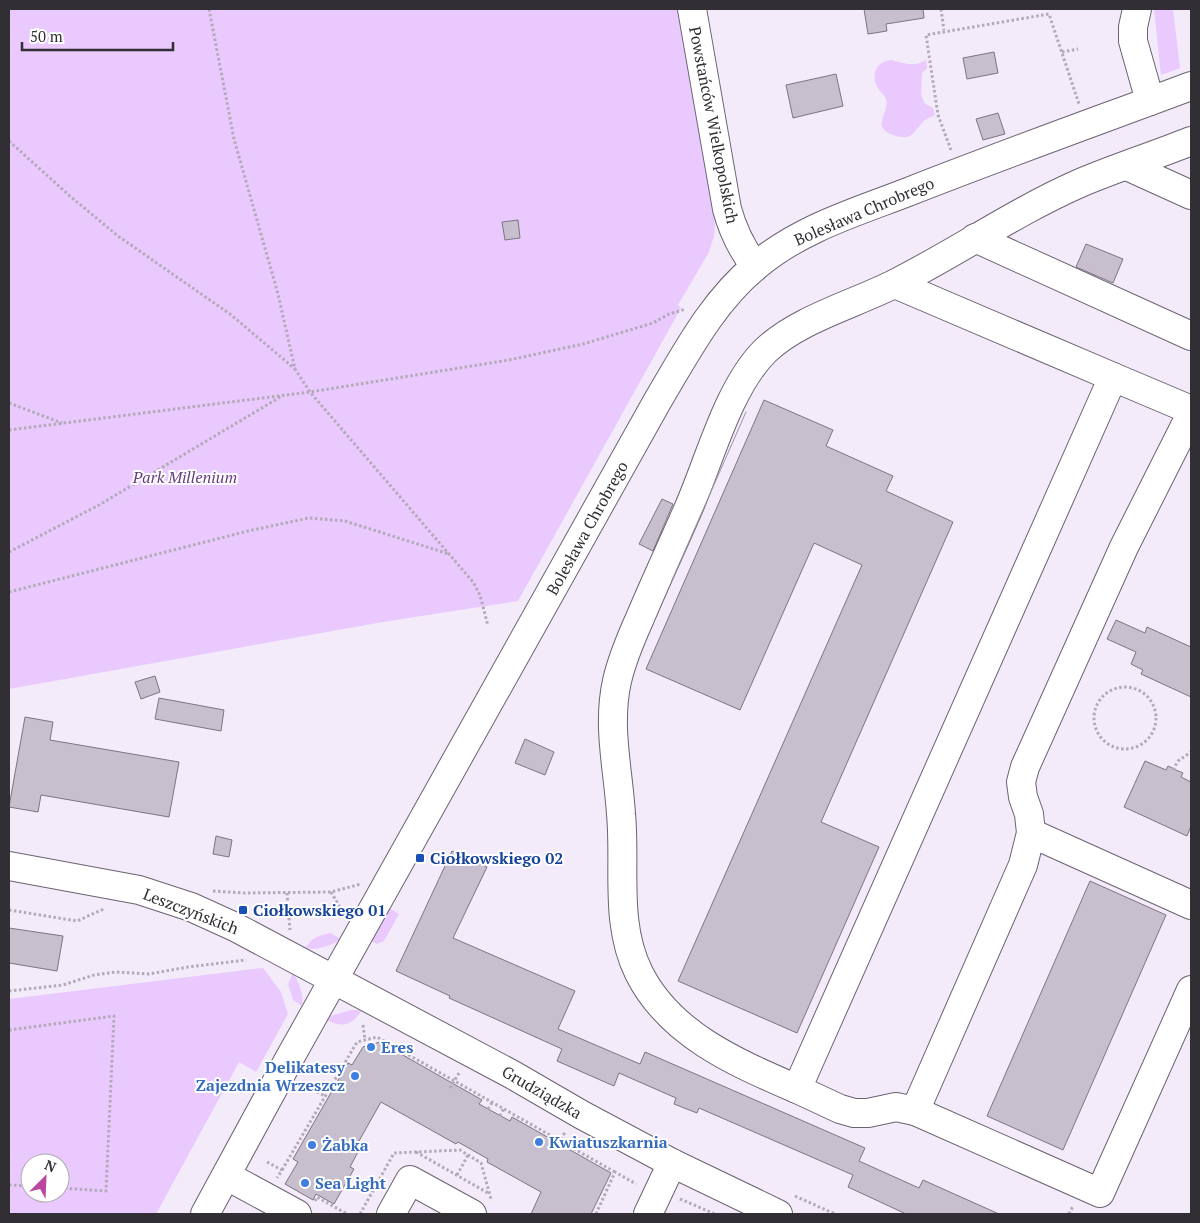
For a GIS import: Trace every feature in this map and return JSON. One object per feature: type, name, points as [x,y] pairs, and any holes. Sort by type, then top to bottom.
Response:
[{"type":"street","name":"Powstańców Wielkopolskich","points":[[692,9],[727,209],[733,230],[741,246],[755,266]]},
{"type":"street","points":[[1137,9],[1133,27],[1133,41],[1150,101]]},
{"type":"street","name":"Bolesława Chrobrego","points":[[205,1214],[333,980],[658,400],[694,339],[736,286],[755,266],[783,246],[820,226],[975,165],[1191,86]]},
{"type":"street","points":[[1191,141],[1077,185],[975,238],[895,284],[816,318],[765,351],[748,372],[722,424],[689,507],[626,650],[617,681],[612,716],[613,747],[622,815],[622,897],[626,936],[638,971],[658,1004],[688,1032],[721,1053],[797,1089],[840,1109],[854,1113],[868,1113],[896,1107],[915,1110],[1100,1193],[1191,990]]},
{"type":"street","points":[[1127,166],[1191,194]]},
{"type":"street","points":[[975,238],[1191,336]]},
{"type":"street","points":[[895,284],[1191,410]]},
{"type":"street","points":[[797,1089],[1113,377]]},
{"type":"street","points":[[915,1110],[1023,865],[1030,833],[1029,814],[1022,797],[1021,782],[1025,767],[1124,547],[1191,414]]},
{"type":"street","points":[[1030,833],[1191,905]]},
{"type":"street","name":"Leszczyńskich","points":[[9,866],[139,890],[191,907],[256,937],[333,980]]},
{"type":"street","name":"Grudziądzka","points":[[333,980],[419,1024],[672,1163],[778,1214]]},
{"type":"street","points":[[660,1202],[672,1163]]},
{"type":"street","points":[[227,1176],[304,1210]]},
{"type":"street","points":[[390,1214],[410,1180],[482,1210]]},
{"type":"path","points":[[209,9],[234,139],[278,294],[295,369]]},
{"type":"path","points":[[941,9],[944,31]]},
{"type":"path","points":[[1048,9],[1079,106]]},
{"type":"path","points":[[954,158],[938,115],[926,35],[1049,14]]},
{"type":"path","points":[[1062,52],[1078,49]]},
{"type":"path","points":[[9,141],[118,236],[230,314],[295,369],[310,392],[473,582],[480,595],[488,626]]},
{"type":"path","points":[[9,430],[283,396],[509,360],[583,344],[653,323],[669,314],[687,309],[691,304]]},
{"type":"path","points":[[9,552],[99,505],[283,396]]},
{"type":"path","points":[[9,403],[62,423]]},
{"type":"path","points":[[9,592],[248,531],[309,518],[344,521],[450,554]]},
{"type":"path","points":[[1128,686],[1135,688],[1142,691],[1152,701],[1157,715],[1155,729],[1151,736],[1140,746],[1126,749],[1112,746],[1106,743],[1097,731],[1094,724],[1095,710],[1102,697],[1114,689],[1128,686]]},
{"type":"path","points":[[1173,770],[1178,760],[1191,752]]},
{"type":"path","points":[[207,892],[216,890],[244,893],[331,892],[368,882]]},
{"type":"path","points":[[331,892],[348,920]]},
{"type":"path","points":[[288,893],[290,938]]},
{"type":"path","points":[[9,910],[77,921],[104,909]]},
{"type":"path","points":[[9,991],[63,985],[116,972],[149,974],[188,967],[249,960],[250,955]]},
{"type":"path","points":[[9,1030],[114,1016],[106,1191],[70,1189]]},
{"type":"path","points":[[363,1025],[365,1040]]},
{"type":"path","points":[[282,1170],[357,1042],[377,1036],[615,1172],[660,1202],[715,1214]]},
{"type":"path","points":[[450,1088],[459,1072]]},
{"type":"path","points":[[308,1087],[325,1096]]},
{"type":"path","points":[[488,1109],[493,1102]]},
{"type":"path","points":[[500,1116],[504,1108]]},
{"type":"path","points":[[556,1148],[568,1127]]},
{"type":"path","points":[[457,1175],[468,1147]]},
{"type":"path","points":[[360,1214],[394,1153],[460,1150],[481,1163],[482,1210]]},
{"type":"path","points":[[416,1152],[488,1193]]},
{"type":"path","points":[[476,1160],[480,1154]]},
{"type":"path","points":[[267,1162],[274,1166]]},
{"type":"path","points":[[596,1214],[615,1172]]},
{"type":"path","points":[[304,1210],[317,1197],[347,1214]]},
{"type":"green space","name":"Park Millenium","points":[[9,9],[679,9],[715,221],[714,236],[709,252],[678,305],[681,308],[518,601],[383,622],[9,689]]},
{"type":"green space","points":[[1154,9],[1173,9],[1180,68],[1161,75]]},
{"type":"green space","points":[[891,60],[917,64],[926,60],[927,68],[922,73],[921,95],[925,104],[933,108],[935,115],[925,120],[907,137],[893,135],[883,128],[882,124],[887,104],[875,81],[875,73],[882,63]]},
{"type":"green space","points":[[389,908],[399,914],[384,941],[377,944],[371,941]]},
{"type":"green space","points":[[330,933],[341,939],[324,947],[306,948],[311,941]]},
{"type":"green space","points":[[263,968],[281,992],[288,1014],[256,1072],[239,1062],[156,1214],[9,1214],[9,999]]},
{"type":"green space","points":[[293,973],[300,989],[302,1006],[293,1000],[288,984]]},
{"type":"green space","points":[[351,1010],[362,1010],[355,1019],[347,1024],[333,1023],[327,1020],[331,1016]]},
{"type":"building","points":[[864,9],[923,9],[924,18],[886,24],[887,31],[868,34]]},
{"type":"building","points":[[994,52],[998,73],[967,79],[963,58]]},
{"type":"building","points":[[836,74],[843,106],[793,118],[786,85]]},
{"type":"building","points":[[998,113],[1005,134],[983,140],[976,119]]},
{"type":"building","points":[[518,220],[520,238],[505,240],[502,222]]},
{"type":"building","points":[[1086,244],[1123,259],[1113,283],[1076,267]]},
{"type":"building","points":[[764,400],[833,430],[826,446],[893,476],[886,491],[953,522],[821,822],[879,847],[797,1033],[678,981],[862,565],[814,543],[740,710],[646,669]]},
{"type":"building","points":[[662,499],[673,504],[653,551],[639,544]]},
{"type":"building","points":[[1116,620],[1145,633],[1147,627],[1191,647],[1191,697],[1141,674],[1143,670],[1131,664],[1136,652],[1107,639]]},
{"type":"building","points":[[155,676],[160,692],[141,699],[135,682]]},
{"type":"building","points":[[159,698],[224,710],[221,731],[155,719]]},
{"type":"building","points":[[25,717],[53,722],[50,740],[179,762],[169,817],[41,795],[38,812],[9,807]]},
{"type":"building","points":[[525,739],[554,752],[545,775],[515,763]]},
{"type":"building","points":[[1145,761],[1166,770],[1168,766],[1183,773],[1181,777],[1191,782],[1191,826],[1187,836],[1124,807]]},
{"type":"building","points":[[216,836],[232,840],[229,857],[213,854]]},
{"type":"building","points":[[452,851],[487,867],[453,938],[575,991],[558,1029],[640,1064],[645,1052],[865,1148],[859,1161],[919,1188],[923,1180],[999,1214],[906,1214],[848,1187],[853,1175],[699,1108],[697,1113],[674,1104],[676,1098],[619,1073],[614,1086],[557,1061],[562,1049],[449,998],[450,996],[396,971]]},
{"type":"building","points":[[1090,881],[1166,915],[1063,1150],[987,1116]]},
{"type":"building","points":[[9,928],[63,936],[57,971],[9,963]]},
{"type":"building","points":[[380,1042],[482,1100],[479,1104],[510,1121],[512,1117],[611,1173],[591,1214],[531,1214],[541,1192],[487,1162],[488,1159],[458,1142],[456,1144],[381,1102],[355,1148],[359,1150],[350,1167],[354,1169],[334,1204],[316,1194],[313,1200],[285,1184],[298,1162],[293,1159],[348,1063],[352,1065],[363,1047]]},
{"type":"tram line","points":[[672,580],[746,412]]},
{"type":"place","name":"Ciołkowskiego 02","points":[[420,858]]},
{"type":"place","name":"Ciołkowskiego 01","points":[[243,910]]},
{"type":"place","name":"Eres","points":[[371,1047]]},
{"type":"place","name":"Delikatesy Zajezdnia Wrzeszcz","points":[[355,1076]]},
{"type":"place","name":"Kwiatuszkarnia","points":[[539,1142]]},
{"type":"place","name":"Żabka","points":[[312,1145]]},
{"type":"place","name":"Sea Light","points":[[305,1183]]}]
